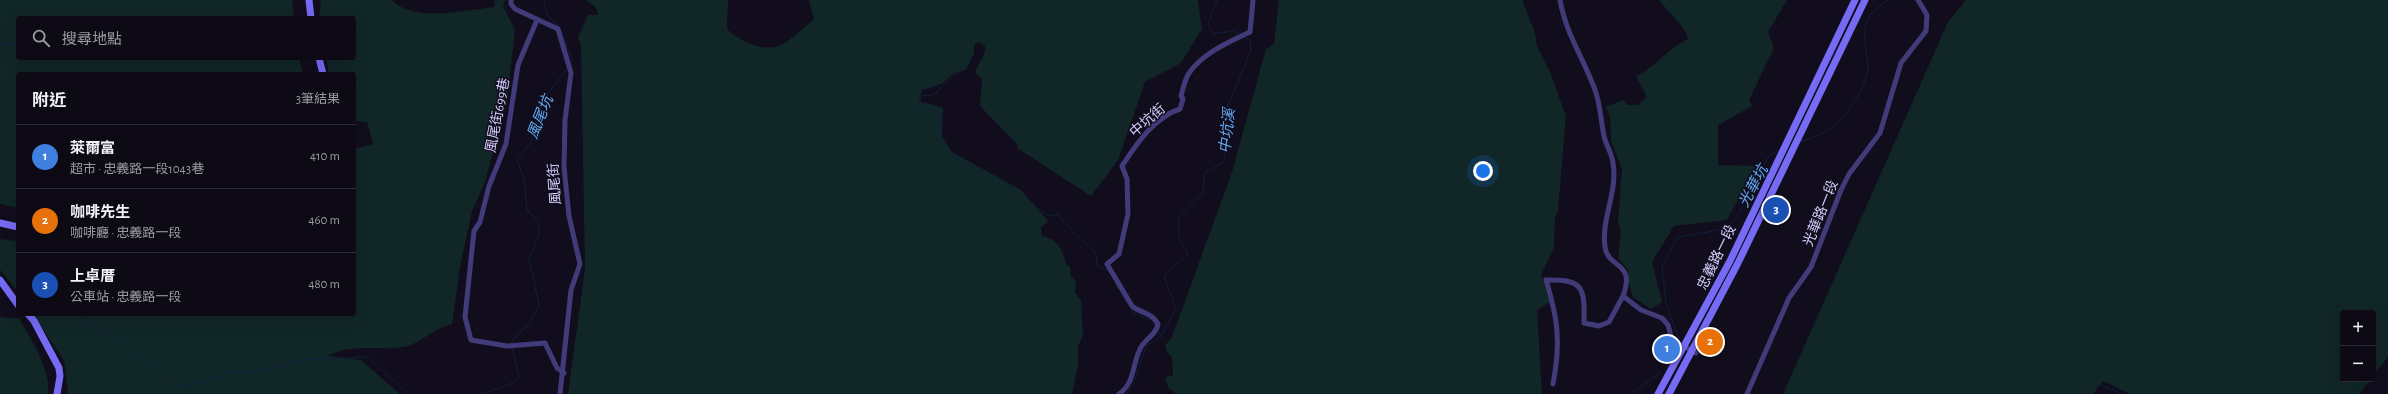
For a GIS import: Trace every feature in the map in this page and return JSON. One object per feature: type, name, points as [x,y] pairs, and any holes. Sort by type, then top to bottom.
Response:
[{"type":"main road","points":[[309,0],[311,16]]},
{"type":"main road","name":"忠義路一段","points":[[1658,394],[1722,275],[1769,173],[1778,160],[1794,128],[1855,0]]},
{"type":"main road","name":"忠義路一段","points":[[1669,394],[1694,352],[1781,180],[1787,163],[1865,0]]},
{"type":"main road","points":[[320,60],[322,72]]},
{"type":"main road","points":[[1769,173],[1781,180]]},
{"type":"main road","points":[[0,223],[16,227]]},
{"type":"main road","points":[[0,280],[16,302]]},
{"type":"main road","points":[[30,316],[34,321],[59,368],[60,376],[57,394]]},
{"type":"street","name":"風尾街","points":[[512,0],[511,4],[515,10],[558,29],[571,73],[565,120],[564,168],[569,216],[580,264],[571,290],[564,374],[560,394]]},
{"type":"street","name":"中坑街","points":[[1119,394],[1131,378],[1142,344],[1157,329],[1153,317],[1137,311],[1132,306],[1107,264],[1119,254],[1128,214],[1127,179],[1122,166],[1134,145],[1173,111],[1180,109],[1183,99],[1181,96],[1188,74],[1218,47],[1250,32],[1253,0]]},
{"type":"street","points":[[1553,384],[1559,354],[1556,312],[1546,280],[1570,280],[1578,287],[1584,296],[1584,323],[1594,326],[1609,322],[1627,285],[1625,272],[1606,249],[1604,233],[1614,189],[1613,163],[1606,141],[1596,93],[1564,22],[1560,0]]},
{"type":"street","name":"光華路一段","points":[[1747,394],[1789,298],[1812,267],[1841,190],[1849,174],[1880,133],[1901,63],[1926,31],[1927,15],[1918,0]]},
{"type":"street","name":"風尾街699巷","points":[[537,20],[518,65],[506,144],[489,186],[480,222],[474,231],[465,316],[471,340],[512,346],[545,343],[556,368],[564,374]]},
{"type":"street","points":[[1622,296],[1641,310],[1662,318],[1668,326],[1672,340],[1694,352]]},
{"type":"green space","points":[[0,0],[292,0],[294,16],[16,16],[16,60],[300,60],[302,72],[16,72],[16,208],[0,204]]},
{"type":"green space","points":[[321,0],[392,0],[401,7],[413,11],[440,13],[494,7],[495,0],[505,0],[503,6],[515,30],[507,102],[485,182],[472,211],[460,267],[452,324],[439,329],[409,346],[394,348],[356,348],[337,352],[328,356],[361,360],[400,394],[68,394],[64,361],[34,316],[356,316],[356,148],[373,144],[367,122],[356,121],[356,72],[329,72],[326,60],[356,60],[356,16],[319,16]]},
{"type":"green space","points":[[585,0],[728,0],[727,29],[738,38],[760,47],[767,48],[781,45],[814,19],[809,0],[1198,0],[1202,29],[1181,63],[1145,82],[1118,160],[1091,196],[1017,148],[1018,145],[980,106],[982,79],[975,72],[985,52],[985,46],[978,42],[974,45],[974,53],[966,70],[955,72],[942,84],[922,90],[919,101],[943,108],[942,136],[952,152],[1021,190],[1048,221],[1041,228],[1042,236],[1055,242],[1061,249],[1066,264],[1070,267],[1071,277],[1076,281],[1075,293],[1081,300],[1083,336],[1078,346],[1078,365],[1072,394],[568,394],[585,269],[581,46],[578,37],[588,15],[598,15],[594,6]]},
{"type":"green space","points":[[1279,0],[1522,0],[1535,33],[1537,46],[1550,72],[1566,116],[1558,211],[1555,217],[1554,248],[1541,275],[1550,302],[1537,310],[1542,394],[1176,394],[1168,387],[1165,378],[1173,375],[1172,357],[1167,352],[1165,346],[1172,337],[1232,172],[1266,49],[1274,44]]},
{"type":"green space","points":[[1659,0],[1787,0],[1768,32],[1774,48],[1749,100],[1752,106],[1718,125],[1718,165],[1756,166],[1727,220],[1674,226],[1652,262],[1662,302],[1651,309],[1633,297],[1629,285],[1628,270],[1618,258],[1621,232],[1618,222],[1622,169],[1611,141],[1610,117],[1606,107],[1623,100],[1627,105],[1638,105],[1647,97],[1636,76],[1650,68],[1674,47],[1688,39],[1680,24]]},
{"type":"green space","points":[[1966,0],[2388,0],[2388,357],[2376,372],[2376,310],[2340,310],[2340,382],[2369,382],[2359,394],[2130,394],[2103,381],[2093,394],[1783,394],[1948,22]]},
{"type":"green space","points":[[0,239],[16,241],[16,290],[0,270]]},
{"type":"green space","points":[[0,317],[20,319],[43,365],[48,384],[48,394],[0,394]]},
{"type":"waterway","name":"風尾坑","points":[[544,0],[545,9],[548,15],[560,27]]},
{"type":"waterway","name":"中坑溪","points":[[1217,0],[1208,24],[1213,34],[1233,31],[1239,34]]},
{"type":"waterway","name":"光華坑","points":[[1799,142],[1817,136],[1835,125],[1854,102],[1863,84],[1868,67],[1865,27],[1870,16],[1888,0]]},
{"type":"waterway","name":"風尾坑","points":[[561,30],[572,61],[571,63]]},
{"type":"waterway","name":"中坑溪","points":[[1127,394],[1134,382],[1146,346],[1161,336],[1176,309],[1164,276],[1188,254],[1179,237],[1179,218],[1203,193],[1205,173],[1224,162],[1226,110],[1251,50],[1250,40],[1245,38]]},
{"type":"waterway","points":[[0,44],[16,45]]},
{"type":"waterway","name":"風尾坑","points":[[512,343],[513,339],[528,325],[539,305],[529,258],[539,235],[539,222],[527,210],[524,180],[517,159],[531,143],[539,113],[546,96],[568,67]]},
{"type":"waterway","points":[[967,68],[956,73],[934,95],[921,96],[919,105],[938,110],[942,116],[939,136],[955,156],[964,163],[1016,189],[1049,216],[1057,214],[1076,235],[1096,253],[1097,266],[1108,271]]},
{"type":"waterway","name":"光華坑","points":[[1678,337],[1666,304],[1662,266],[1678,237],[1719,230],[1735,220],[1770,154],[1780,150]]},
{"type":"waterway","points":[[1116,284],[1128,305]]},
{"type":"waterway","points":[[1130,307],[1134,313],[1152,320],[1155,326]]},
{"type":"waterway","points":[[84,316],[88,322],[113,333],[153,368],[166,375],[173,384],[192,386],[232,371],[255,371],[307,360],[367,357],[409,394]]},
{"type":"waterway","name":"中坑溪","points":[[1157,330],[1161,336]]},
{"type":"waterway","name":"風尾坑","points":[[482,394],[515,382],[519,376],[512,348]]},
{"type":"waterway","name":"光華坑","points":[[1630,394],[1657,375],[1660,371]]},
{"type":"waterway","points":[[2093,376],[2103,386],[2122,394]]},
{"type":"waterway","points":[[183,394],[191,386]]},
{"type":"place","name":"上卓厝","points":[[1776,210]]},
{"type":"place","name":"咖啡先生","points":[[1710,342]]},
{"type":"place","name":"萊爾富","points":[[1667,349]]}]
